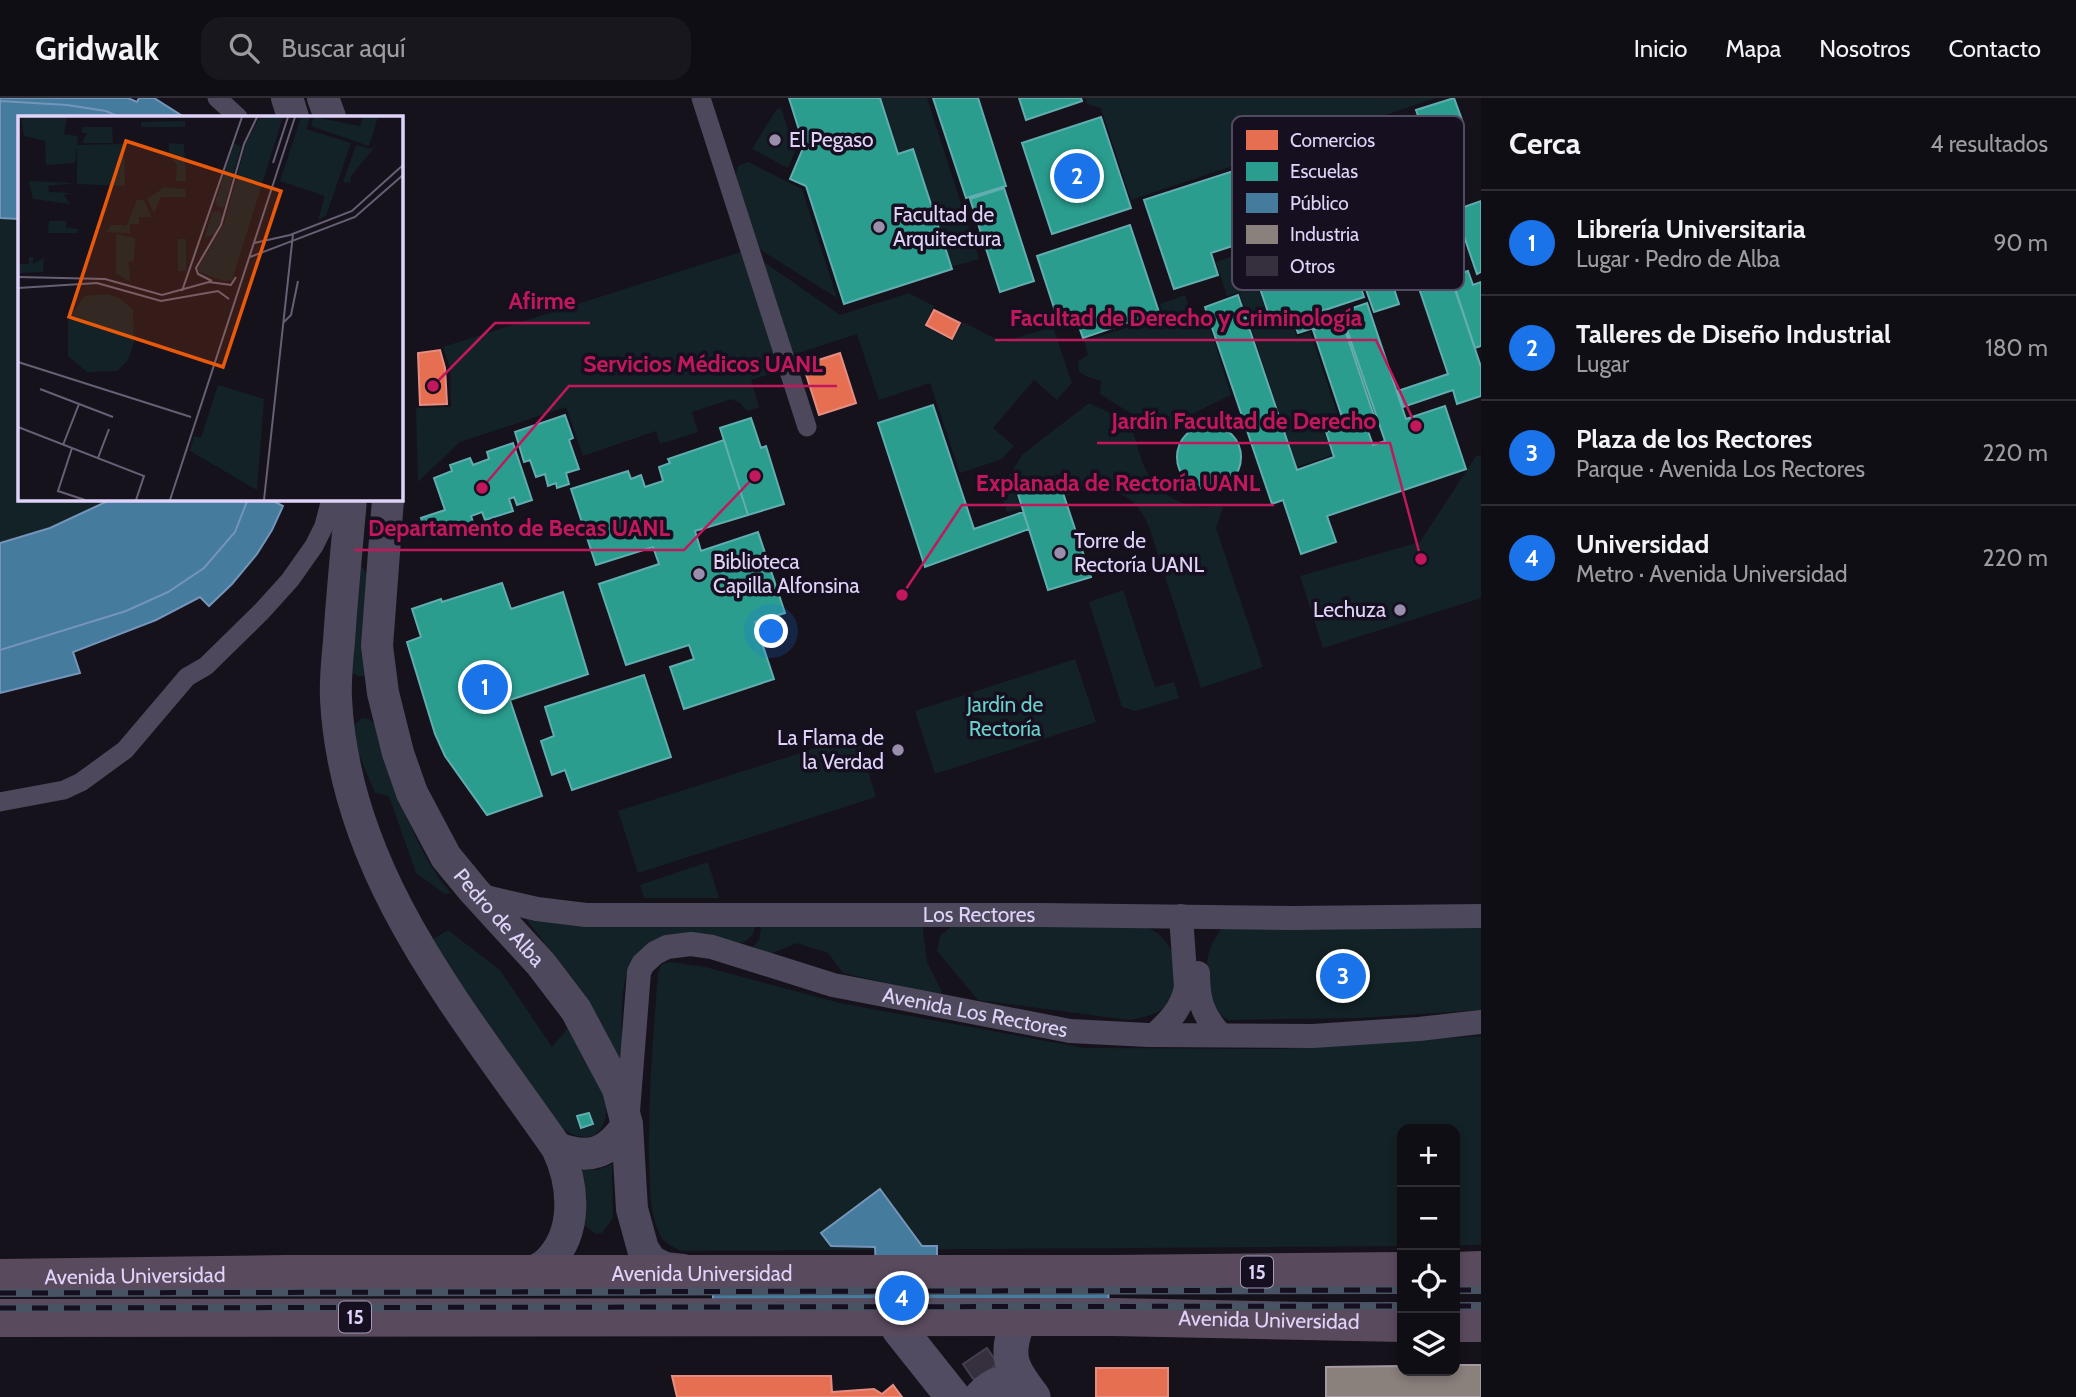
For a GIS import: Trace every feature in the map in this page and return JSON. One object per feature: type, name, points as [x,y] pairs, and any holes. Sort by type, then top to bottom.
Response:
[{"type":"highway","points":[[1460,1270],[1481,1270]]},
{"type":"highway","name":"Avenida Universidad","points":[[0,1278],[286,1274],[1397,1271]]},
{"type":"highway","points":[[1166,1273],[1267,1321]]},
{"type":"highway","name":"Avenida Universidad","points":[[0,1318],[1113,1317],[1397,1323]]},
{"type":"highway","points":[[1460,1323],[1481,1323]]},
{"type":"main road","points":[[1016,1327],[1011,1340],[1010,1356],[1027,1390]]},
{"type":"main road","points":[[899,1329],[953,1397]]},
{"type":"main road","points":[[981,1397],[997,1384],[1007,1381],[1027,1390]]},
{"type":"street","points":[[217,98],[237,116]]},
{"type":"street","points":[[287,98],[293,116]]},
{"type":"street","points":[[323,98],[330,116]]},
{"type":"street","points":[[701,98],[807,427]]},
{"type":"street","points":[[0,802],[64,790],[81,782],[125,750],[187,677],[206,666],[290,580],[314,546],[324,526],[331,500]]},
{"type":"street","points":[[351,500],[336,699],[338,731],[349,785],[377,870],[420,951],[557,1148],[566,1170],[570,1192],[567,1230],[560,1246],[546,1264],[527,1275]]},
{"type":"street","name":"Pedro de Alba","points":[[388,500],[377,646],[383,693],[398,753],[412,793],[436,842],[477,895],[541,964],[576,1010],[612,1075],[627,1125],[632,1209],[643,1249],[651,1261],[665,1268],[713,1272]]},
{"type":"street","points":[[336,699],[383,693]]},
{"type":"street","name":"Los Rectores","points":[[477,895],[537,909],[586,915],[1293,918],[1481,916]]},
{"type":"street","points":[[1154,1035],[1172,1019],[1184,998],[1190,916]]},
{"type":"street","points":[[1190,916],[1199,1004],[1221,1035]]},
{"type":"street","name":"Avenida Los Rectores","points":[[627,1125],[639,972],[649,957],[681,944],[712,947],[823,982],[881,996],[1070,1031],[1154,1035],[1313,1036],[1419,1030],[1481,1022]]},
{"type":"street","points":[[557,1148],[571,1154],[591,1154],[618,1139],[627,1125]]},
{"type":"green space","points":[[880,98],[927,98],[979,259],[951,267],[913,149],[898,153]]},
{"type":"green space","points":[[1086,98],[1436,98],[1382,116],[1232,116],[1232,166],[1131,200],[1101,108],[1087,104]]},
{"type":"green space","points":[[0,101],[106,111],[117,116],[18,116],[18,500],[248,500],[235,532],[0,650]]},
{"type":"green space","points":[[781,108],[795,151],[788,168],[752,149],[776,110]]},
{"type":"green space","points":[[748,162],[802,189],[837,298],[756,247],[734,182],[738,166]]},
{"type":"green space","points":[[744,251],[782,370],[751,380],[759,407],[747,411],[740,403],[731,399],[692,412],[698,432],[660,444],[656,431],[583,456],[566,407],[460,442],[418,482],[416,408],[451,407],[450,368],[443,347]]},
{"type":"green space","points":[[757,257],[840,315],[909,293],[934,306],[924,326],[952,341],[963,322],[1002,342],[1053,327],[1072,383],[1057,400],[1034,380],[993,428],[1014,446],[1002,459],[960,473],[930,383],[879,400],[857,334],[789,356]]},
{"type":"green space","points":[[1232,257],[1232,290],[1259,290],[1270,324],[1290,317],[1297,337],[1310,332],[1341,425],[1324,431],[1332,455],[1297,467],[1239,292],[1227,296],[1216,262]]},
{"type":"green space","points":[[1185,295],[1193,319],[1206,315],[1231,395],[1194,413],[1173,429],[1138,418],[1100,394],[1101,381],[1079,372],[1078,361],[1088,355],[1084,341],[1163,316],[1160,304]]},
{"type":"green space","points":[[1089,403],[1127,425],[1135,437],[1147,473],[1164,492],[1196,507],[1221,505],[1223,508],[1216,528],[1263,667],[1201,688],[1150,530],[1144,516],[1127,498],[1106,490],[1067,496],[1059,474],[1014,488],[1020,509],[1007,512],[1000,490],[1023,454]]},
{"type":"green space","points":[[1481,455],[1481,598],[1323,648],[1300,576],[1420,542],[1476,456]]},
{"type":"green space","points":[[356,558],[368,576],[367,674],[361,677],[351,673]]},
{"type":"green space","points":[[1123,590],[1155,687],[1174,682],[1179,698],[1136,711],[1122,707],[1089,602]]},
{"type":"green space","name":"Jardín de Rectoría","points":[[1075,659],[1096,722],[935,774],[915,711]]},
{"type":"green space","points":[[362,718],[375,724],[415,834],[437,875],[451,893],[445,894],[416,873],[389,796],[375,793],[361,759],[356,754],[353,726]]},
{"type":"green space","points":[[857,735],[876,797],[638,873],[618,811]]},
{"type":"green space","points":[[708,862],[719,898],[644,898],[640,885]]},
{"type":"green space","points":[[528,916],[755,922],[755,926],[751,937],[743,942],[631,962],[624,985],[620,1059],[589,1001],[526,919]]},
{"type":"green space","points":[[762,922],[922,922],[927,962],[942,992],[939,995],[843,973],[828,953],[797,943],[768,955],[753,947],[759,940]]},
{"type":"green space","points":[[954,924],[1142,926],[1152,930],[1168,945],[1176,965],[1176,987],[1169,1003],[1159,1011],[1129,1020],[978,1000],[937,951],[940,936]]},
{"type":"green space","points":[[1481,926],[1481,1010],[1360,1018],[1229,1020],[1215,1012],[1207,968],[1210,949],[1222,928]]},
{"type":"green space","points":[[448,930],[500,970],[552,1047],[568,1028],[574,1036],[593,1064],[605,1094],[605,1117],[597,1133],[583,1137],[574,1135],[557,1123],[430,941]]},
{"type":"green space","points":[[670,962],[705,967],[840,1003],[1084,1048],[1280,1049],[1481,1036],[1481,1245],[1460,1245],[1460,1124],[1397,1124],[1397,1246],[681,1251],[666,1243],[656,1226],[650,1180],[650,1091],[658,974],[661,965]]},
{"type":"green space","points":[[612,1164],[613,1218],[602,1233],[596,1234],[584,1225],[582,1168],[598,1170]]},
{"type":"building: Comercios","points":[[934,310],[960,323],[952,339],[926,325]]},
{"type":"building: Comercios","points":[[440,350],[445,368],[447,404],[420,405],[418,353]]},
{"type":"building: Comercios","points":[[840,353],[856,403],[819,415],[803,365]]},
{"type":"building: Comercios","points":[[1096,1368],[1168,1368],[1168,1397],[1096,1397]]},
{"type":"building: Comercios","points":[[672,1376],[831,1376],[832,1392],[874,1389],[882,1394],[893,1385],[902,1397],[677,1397]]},
{"type":"building: Escuelas","name":"Facultad de Arquitectura","points":[[789,98],[880,98],[898,154],[913,149],[952,269],[844,304],[806,186],[790,179],[804,146]]},
{"type":"building: Escuelas","name":"Facultad de Arquitectura","points":[[933,98],[978,98],[1006,186],[966,198]]},
{"type":"building: Escuelas","points":[[1019,98],[1081,98],[1082,101],[1026,120]]},
{"type":"building: Escuelas","points":[[1454,98],[1461,116],[1418,116],[1416,110]]},
{"type":"building: Escuelas","points":[[1101,117],[1131,208],[1052,234],[1022,143]]},
{"type":"building: Escuelas","points":[[1232,171],[1232,246],[1211,253],[1218,275],[1174,289],[1144,200]]},
{"type":"building: Escuelas","points":[[1004,188],[1034,281],[1000,292],[970,199]]},
{"type":"building: Escuelas","points":[[1481,201],[1481,272],[1477,274],[1464,236],[1464,207]]},
{"type":"building: Escuelas","points":[[1130,225],[1159,312],[1083,338],[1075,315],[1058,320],[1037,256]]},
{"type":"building: Escuelas","points":[[1468,271],[1473,285],[1481,282],[1481,346],[1475,348],[1456,290],[1464,290],[1464,272]]},
{"type":"building: Escuelas","points":[[1261,290],[1362,290],[1364,297],[1322,311],[1326,324],[1298,333],[1291,315],[1271,321]]},
{"type":"building: Escuelas","points":[[1366,290],[1394,290],[1399,304],[1374,312]]},
{"type":"building: Escuelas","points":[[1420,290],[1455,290],[1481,367],[1481,396],[1457,404],[1453,390],[1403,407],[1398,391],[1448,374]]},
{"type":"building: Escuelas","points":[[1238,295],[1297,470],[1334,457],[1326,432],[1364,420],[1373,445],[1385,441],[1341,312],[1367,303],[1406,419],[1445,406],[1466,469],[1327,516],[1336,542],[1301,554],[1283,500],[1272,504],[1205,307]]},
{"type":"building: Escuelas","points":[[1342,321],[1374,416],[1345,426],[1313,330]]},
{"type":"building: Escuelas","points":[[933,405],[974,529],[1023,512],[1029,529],[925,567],[878,423]]},
{"type":"building: Escuelas","points":[[565,415],[573,438],[569,440],[579,469],[566,473],[569,484],[557,488],[556,483],[548,486],[545,474],[536,477],[530,460],[524,462],[515,432]]},
{"type":"building: Escuelas","points":[[751,418],[761,448],[766,446],[784,504],[748,515],[720,428]]},
{"type":"building: Escuelas","points":[[1203,425],[1215,425],[1232,434],[1239,445],[1239,469],[1232,480],[1215,489],[1203,489],[1191,484],[1182,475],[1177,463],[1177,451],[1182,439],[1191,430]]},
{"type":"building: Escuelas","name":"Biblioteca Capilla Alfonsina","points":[[724,440],[748,515],[695,531],[701,551],[758,532],[785,613],[755,622],[774,679],[684,709],[670,667],[694,659],[689,645],[626,665],[599,584],[659,564],[653,547],[596,565],[571,489],[628,471],[631,479],[641,475],[645,487],[663,481],[659,467],[670,463],[668,459]]},
{"type":"building: Escuelas","points":[[513,443],[532,500],[517,505],[514,497],[509,499],[513,511],[485,520],[482,512],[471,516],[474,525],[449,534],[447,529],[427,536],[421,518],[445,510],[434,478],[452,471],[450,465],[470,458],[473,465],[489,459],[487,452]]},
{"type":"building: Escuelas","name":"Torre de Rectoría UANL","points":[[1058,478],[1091,577],[1048,590],[1017,491]]},
{"type":"building: Escuelas","points":[[502,583],[511,609],[563,592],[588,674],[510,700],[542,796],[487,815],[445,756],[435,734],[407,642],[421,637],[412,609]]},
{"type":"building: Escuelas","points":[[644,675],[671,757],[572,790],[565,770],[552,775],[541,741],[554,736],[545,707]]},
{"type":"building: Escuelas","points":[[589,1113],[593,1124],[581,1128],[577,1116]]},
{"type":"building: Público","points":[[0,98],[128,98],[137,102],[139,98],[154,98],[182,116],[117,116],[106,111],[67,105],[0,101]]},
{"type":"building: Público","points":[[0,101],[67,105],[106,111],[117,116],[18,116],[18,219],[0,218]]},
{"type":"building: Público","points":[[110,500],[248,500],[235,532],[204,568],[168,592],[126,611],[0,650],[0,543],[50,528]]},
{"type":"building: Público","points":[[248,500],[274,500],[283,506],[257,554],[209,606],[200,597],[156,620],[73,652],[80,673],[0,693],[0,650],[126,611],[168,592],[204,568],[235,532]]},
{"type":"building: Público","points":[[880,1189],[922,1246],[937,1246],[937,1271],[1108,1271],[1109,1327],[713,1328],[713,1270],[876,1269],[875,1247],[831,1246],[821,1233]]},
{"type":"building: Industria","points":[[1460,1365],[1481,1365],[1481,1397],[1326,1397],[1326,1367],[1397,1366],[1397,1376],[1460,1376]]},
{"type":"building: Otros","points":[[987,1348],[998,1364],[974,1380],[963,1364]]},
{"type":"railway","points":[[0,1293],[1397,1290]]},
{"type":"railway","points":[[1460,1290],[1481,1290]]},
{"type":"railway","points":[[0,1308],[1397,1306]]},
{"type":"railway","points":[[1460,1306],[1481,1306]]},
{"type":"place","name":"El Pegaso","points":[[775,140]]},
{"type":"place","name":"Talleres de Diseño Industrial","points":[[1077,176]]},
{"type":"place","name":"Facultad de Arquitectura","points":[[879,227]]},
{"type":"place","name":"Afirme","points":[[433,386]]},
{"type":"place","name":"Facultad de Derecho y Criminología","points":[[1416,426]]},
{"type":"place","name":"Departamento de Becas UANL","points":[[755,476]]},
{"type":"place","name":"Servicios Médicos UANL","points":[[482,488]]},
{"type":"place","name":"Torre de Rectoría UANL","points":[[1060,553]]},
{"type":"place","name":"Jardín Facultad de Derecho","points":[[1421,559]]},
{"type":"place","name":"Biblioteca Capilla Alfonsina","points":[[699,574]]},
{"type":"place","name":"Explanada de Rectoría UANL","points":[[902,595]]},
{"type":"place","name":"Lechuza","points":[[1400,610]]},
{"type":"place","name":"Librería Universitaria","points":[[485,687]]},
{"type":"place","name":"La Flama de la Verdad","points":[[898,750]]},
{"type":"place","name":"Plaza de los Rectores","points":[[1343,976]]},
{"type":"place","name":"Universidad","points":[[902,1298]]}]
